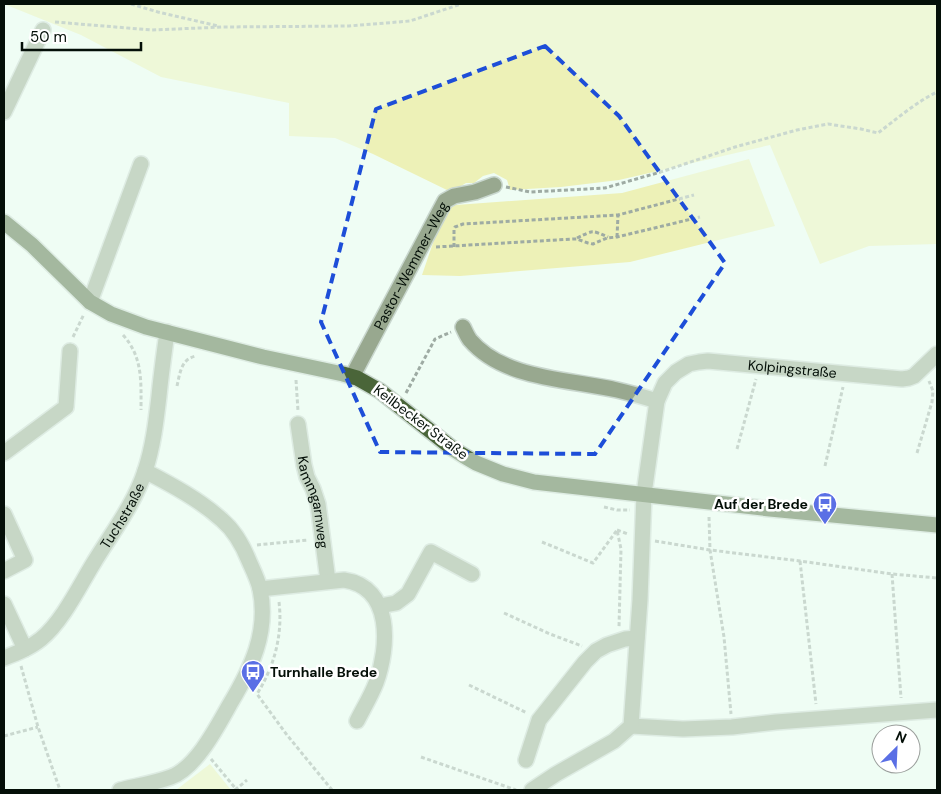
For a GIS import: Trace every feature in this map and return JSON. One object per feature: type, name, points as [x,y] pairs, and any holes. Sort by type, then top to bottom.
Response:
[{"type":"main road","name":"Keilbecker Straße","points":[[4,222],[32,245],[90,302],[111,314],[146,327],[352,377],[371,385],[454,449],[476,462],[503,474],[534,482],[760,508],[937,525]]},
{"type":"street","points":[[4,112],[43,30]]},
{"type":"street","points":[[90,302],[141,164]]},
{"type":"street","name":"Pastor-Wemmer-Weg","points":[[352,377],[445,201],[454,196],[475,192],[494,185]]},
{"type":"street","points":[[463,327],[469,339],[482,352],[503,364],[528,372],[616,390],[657,401]]},
{"type":"street","name":"Tuchstraße","points":[[15,653],[41,639],[47,633],[69,603],[134,496],[145,471],[155,428],[167,332]]},
{"type":"street","points":[[4,453],[66,407],[70,351]]},
{"type":"street","name":"Kolpingstraße","points":[[644,494],[657,401],[664,383],[689,364],[708,361],[902,379],[914,376],[937,354]]},
{"type":"street","name":"Kammgarnweg","points":[[298,424],[307,478],[314,489],[318,504],[328,581]]},
{"type":"street","points":[[120,790],[171,777],[188,766],[207,742],[254,660],[261,627],[260,589],[245,551],[236,535],[223,521],[187,495],[145,471]]},
{"type":"street","points":[[631,726],[640,600],[644,494]]},
{"type":"street","points":[[4,514],[25,560],[4,571]]},
{"type":"street","points":[[380,606],[396,603],[408,594],[431,552],[472,574]]},
{"type":"street","points":[[260,589],[344,580],[356,583],[369,591],[380,606],[384,634],[380,667],[372,691],[357,722]]},
{"type":"street","points":[[4,604],[15,653]]},
{"type":"street","points":[[526,760],[539,720],[585,662],[596,650],[618,641],[637,638]]},
{"type":"street","points":[[532,790],[614,740],[631,726],[682,729],[732,727],[937,710]]},
{"type":"street","points":[[155,790],[171,777]]},
{"type":"path","points":[[131,4],[223,27]]},
{"type":"path","points":[[43,30],[50,22],[152,30],[223,27],[349,26],[410,21],[461,4]]},
{"type":"path","points":[[494,185],[530,192],[605,188],[797,130],[828,124],[878,133],[937,92]]},
{"type":"path","points":[[454,247],[454,229],[463,224],[618,215],[694,195]]},
{"type":"path","points":[[617,237],[618,215]]},
{"type":"path","points":[[420,246],[454,247],[577,238],[592,231],[609,237],[617,237],[700,217]]},
{"type":"path","points":[[577,238],[594,244],[609,237]]},
{"type":"path","points":[[70,351],[74,333],[90,302]]},
{"type":"path","points":[[399,406],[435,339],[463,327]]},
{"type":"path","points":[[121,332],[130,342],[138,361],[140,372],[140,415]]},
{"type":"path","points":[[296,364],[298,424]]},
{"type":"path","points":[[738,449],[759,366]]},
{"type":"path","points":[[917,453],[932,402],[933,391],[930,382],[921,370]]},
{"type":"path","points":[[825,466],[846,374]]},
{"type":"path","points":[[710,527],[710,550],[724,637],[732,727]]},
{"type":"path","points":[[542,542],[593,563],[617,530],[621,549],[618,641]]},
{"type":"path","points":[[252,545],[322,539]]},
{"type":"path","points":[[642,539],[710,550],[892,574],[937,578]]},
{"type":"path","points":[[800,561],[818,719]]},
{"type":"path","points":[[892,574],[902,712]]},
{"type":"path","points":[[278,587],[281,615],[278,644],[265,680],[257,694],[283,730],[332,790]]},
{"type":"path","points":[[504,613],[550,634],[596,650]]},
{"type":"path","points":[[15,653],[60,790]]},
{"type":"path","points":[[469,685],[539,720]]},
{"type":"path","points":[[4,736],[38,727]]},
{"type":"path","points":[[207,742],[235,790],[247,780]]},
{"type":"path","points":[[421,758],[516,790]]},
{"type":"highlighted area","points":[[545,46],[619,116],[725,263],[595,454],[380,452],[321,322],[376,109]]},
{"type":"green space","points":[[4,4],[937,4],[937,244],[869,246],[820,264],[770,145],[619,180],[561,187],[510,190],[507,180],[494,173],[483,176],[474,183],[466,183],[451,192],[373,154],[335,138],[289,136],[289,103],[161,77],[81,35]]},
{"type":"green space","points":[[749,159],[775,226],[630,262],[460,276],[422,275],[444,211],[456,205],[622,193]]},
{"type":"green space","points":[[210,764],[231,790],[176,790]]},
{"type":"place","name":"Auf der Brede","points":[[825,525]]},
{"type":"place","name":"Turnhalle Brede","points":[[253,693]]}]
